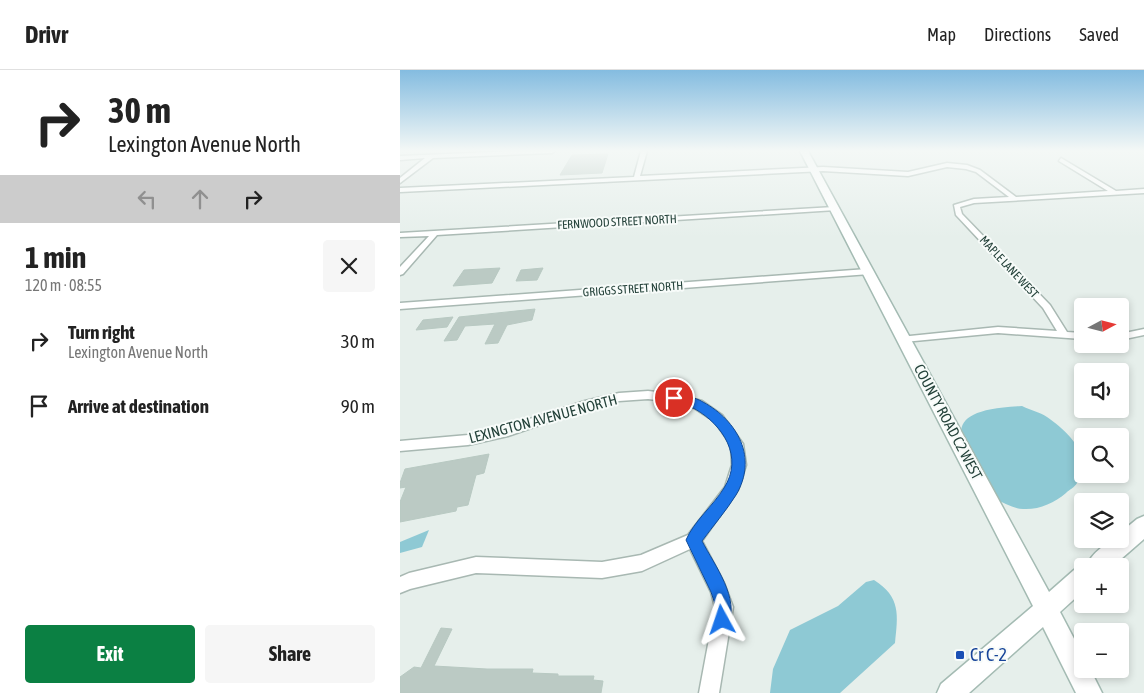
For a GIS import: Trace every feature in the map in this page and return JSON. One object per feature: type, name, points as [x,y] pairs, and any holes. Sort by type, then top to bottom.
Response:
[{"type":"street","points":[[400,190],[596,180]]},
{"type":"street","name":"COUNTY ROAD C2 WEST","points":[[820,180],[1047,608],[1089,693]]},
{"type":"street","points":[[990,180],[1014,198],[1144,190]]},
{"type":"street","points":[[1094,180],[1114,192]]},
{"type":"street","name":"MAPLE LANE WEST","points":[[1014,198],[956,206],[959,215],[1047,307],[1064,334]]},
{"type":"street","name":"FERNWOOD STREET NORTH","points":[[400,235],[834,209]]},
{"type":"street","points":[[400,272],[435,233]]},
{"type":"street","name":"GRIGGS STREET NORTH","points":[[400,306],[867,272]]},
{"type":"street","points":[[904,339],[998,330],[1074,335]]},
{"type":"street","points":[[1129,335],[1144,332]]},
{"type":"street","name":"LEXINGTON AVENUE NORTH","points":[[400,446],[468,440],[508,431],[585,405],[620,397],[648,395],[674,398],[698,404],[718,418],[737,444],[739,465],[731,490],[693,540],[642,563],[602,570],[476,565],[400,585]]},
{"type":"street","points":[[1106,558],[1144,526]]},
{"type":"street","points":[[693,540],[718,589],[724,607],[709,693]]},
{"type":"street","points":[[950,693],[1074,585]]},
{"type":"water","points":[[1022,406],[1044,415],[1062,429],[1074,442],[1074,483],[1077,483],[1061,497],[1040,507],[1029,509],[1016,508],[994,499],[964,446],[961,433],[964,423],[974,414],[993,409]]},
{"type":"water","points":[[429,530],[422,547],[400,553],[400,542]]},
{"type":"water","points":[[874,580],[889,593],[896,607],[895,643],[840,693],[770,693],[773,669],[790,630],[838,606],[866,582]]},
{"type":"building","points":[[500,268],[492,283],[453,286],[464,270]]},
{"type":"building","points":[[543,268],[537,280],[516,281],[521,270]]},
{"type":"building","points":[[535,309],[532,320],[507,325],[498,343],[485,344],[495,324],[465,326],[457,340],[444,341],[459,317]]},
{"type":"building","points":[[453,317],[447,327],[416,330],[423,320]]},
{"type":"building","points":[[489,454],[484,473],[476,475],[468,505],[457,507],[456,511],[400,522],[400,502],[406,487],[400,488],[400,483],[405,469]]},
{"type":"building","points":[[441,628],[452,629],[434,666],[533,669],[532,673],[558,674],[558,676],[594,676],[593,680],[603,681],[601,693],[400,693],[400,677],[414,667],[421,668]]},
{"type":"place","name":"Cr C-2","points":[[960,655]]},
{"type":"route","points":[[674,398],[698,404],[718,418],[737,444],[739,465],[731,490],[693,540],[718,589],[724,607],[722,620]]}]
